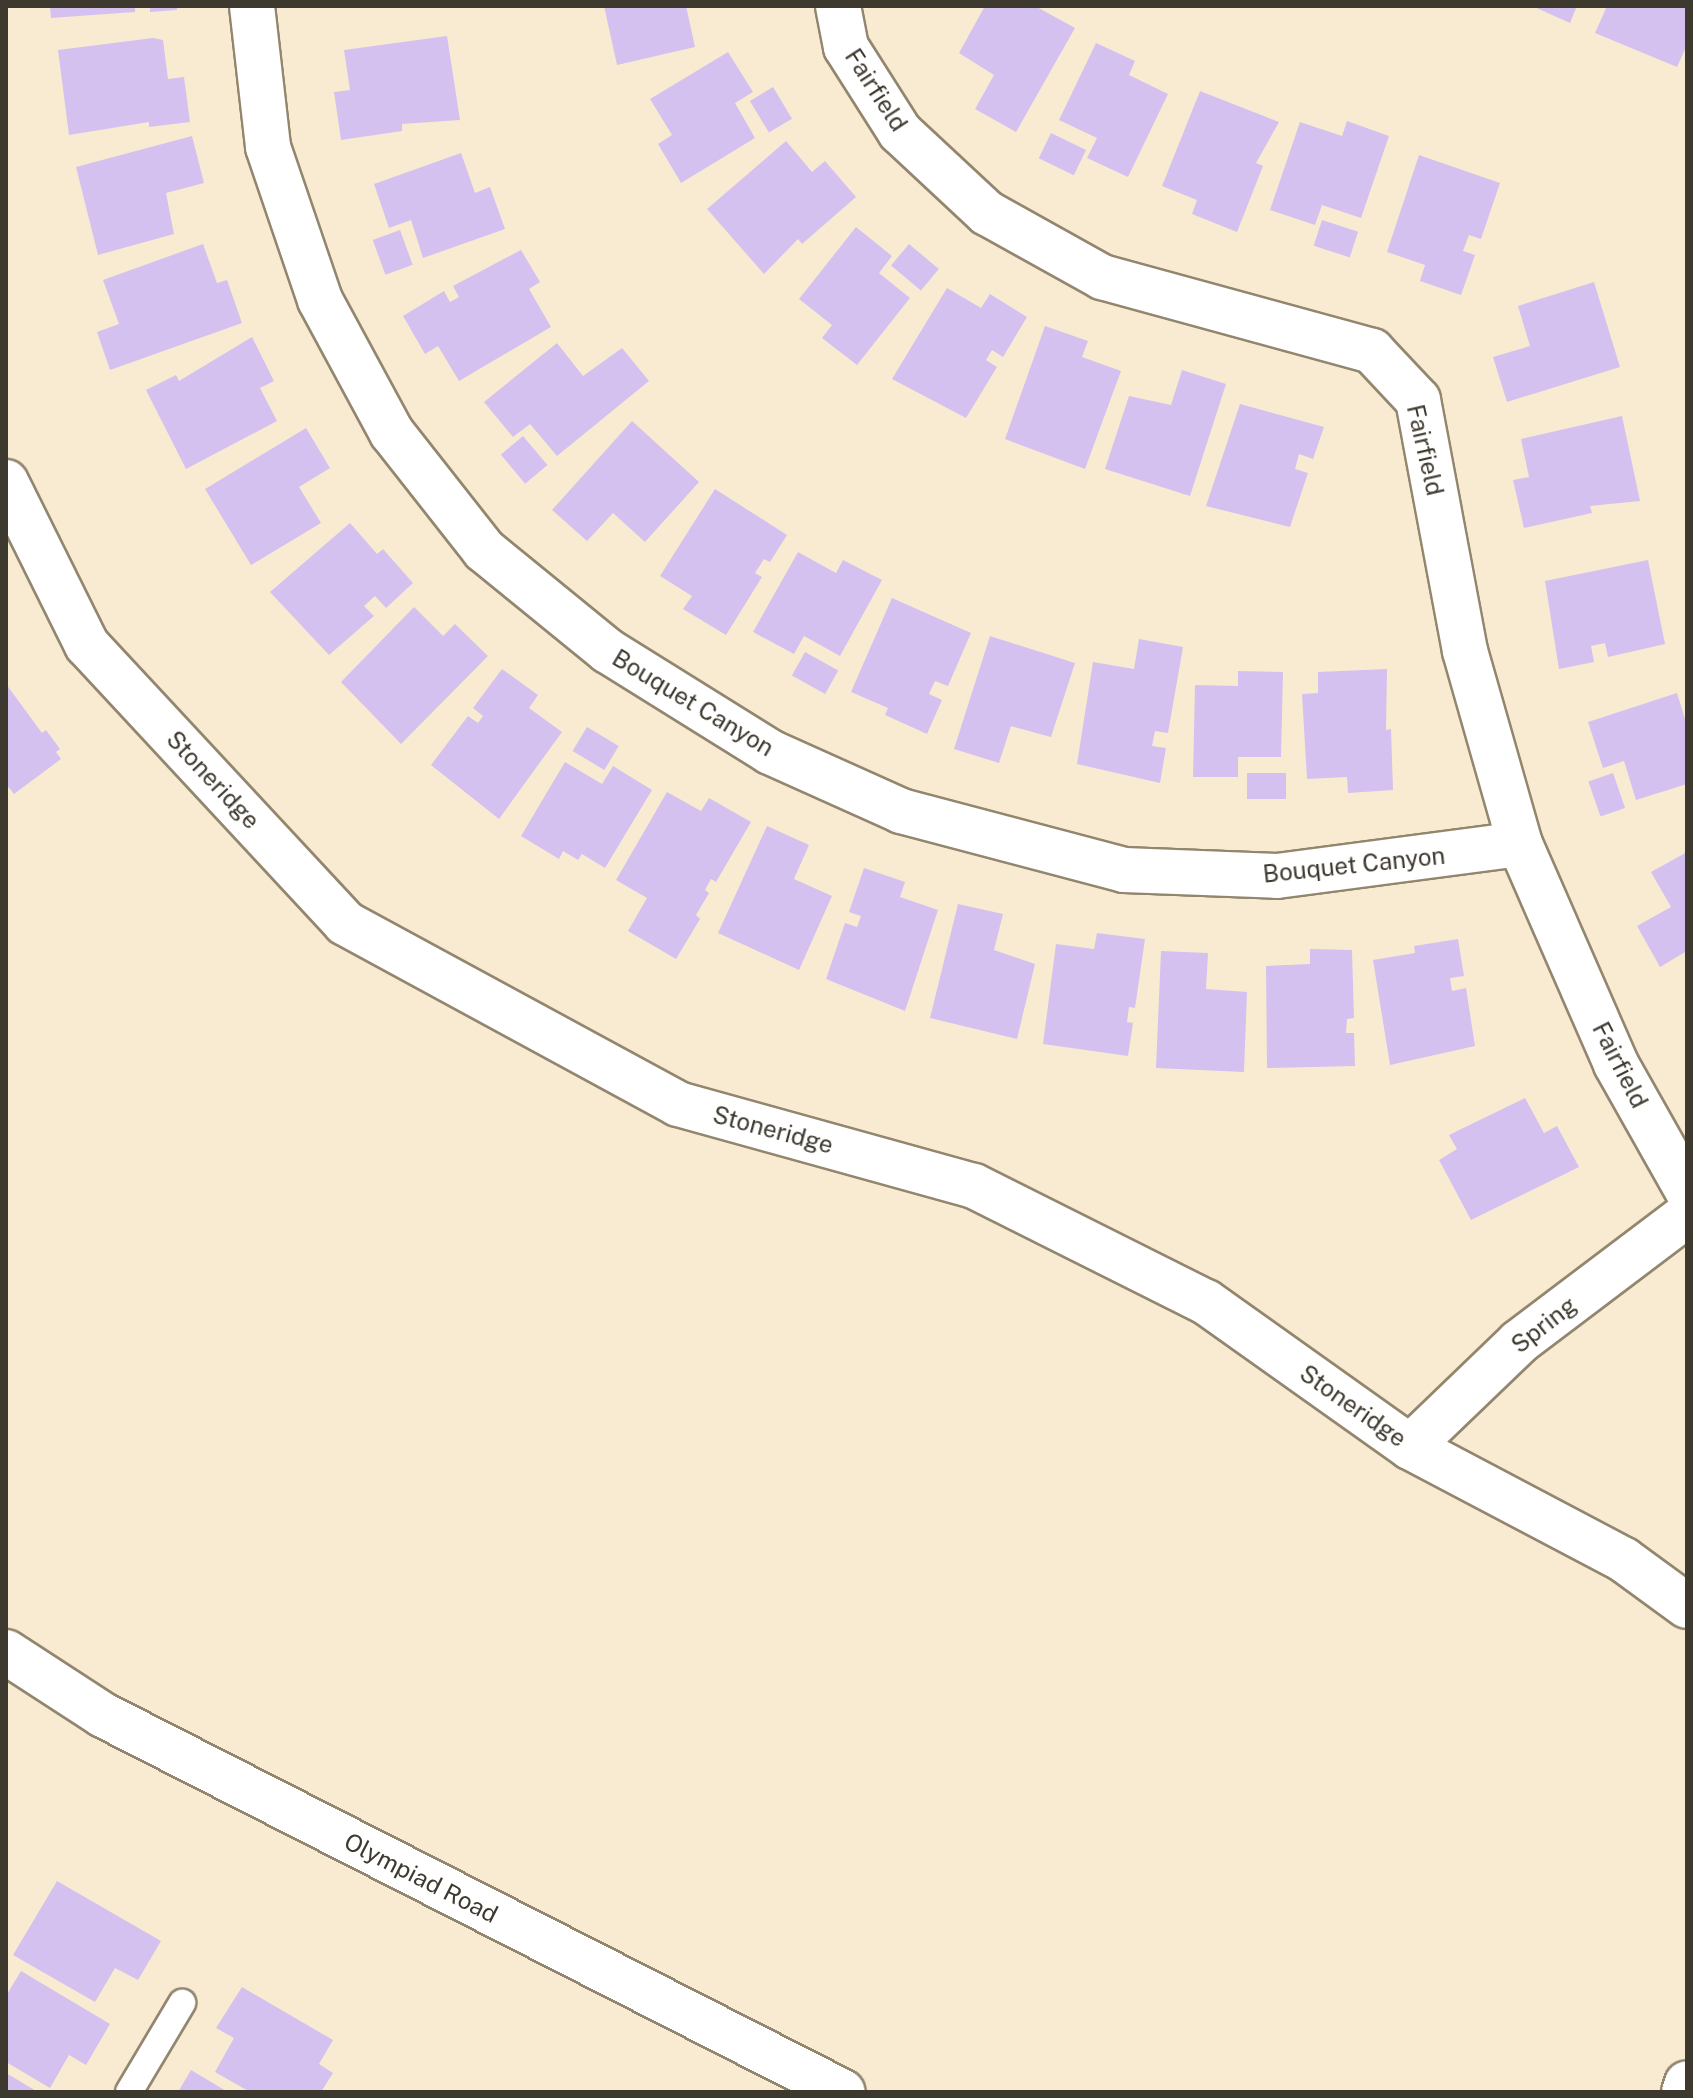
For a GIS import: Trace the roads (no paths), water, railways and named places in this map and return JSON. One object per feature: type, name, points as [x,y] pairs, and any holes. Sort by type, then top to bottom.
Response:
[{"type":"street","name":"Bouquet Canyon","points":[[252,6],[268,147],[320,300],[392,433],[484,550],[608,651],[770,752],[901,811],[1124,870],[1277,876],[1520,844]]},
{"type":"street","name":"Fairfield","points":[[838,6],[846,47],[900,132],[987,213],[1102,277],[1372,351],[1418,400],[1465,651],[1520,844],[1616,1064],[1687,1190]]},
{"type":"street","name":"Stoneridge","points":[[6,482],[87,645],[345,923],[678,1104],[974,1186],[1206,1302],[1410,1447],[1624,1560],[1687,1606]]},
{"type":"street","name":"Spring","points":[[1410,1447],[1519,1342],[1687,1215]]},
{"type":"street","name":"Olympiad Road","points":[[6,1652],[103,1715],[843,2092]]},
{"type":"street","points":[[1684,2092],[1687,2083]]},
{"type":"lane","points":[[129,2092],[182,2003]]}]
